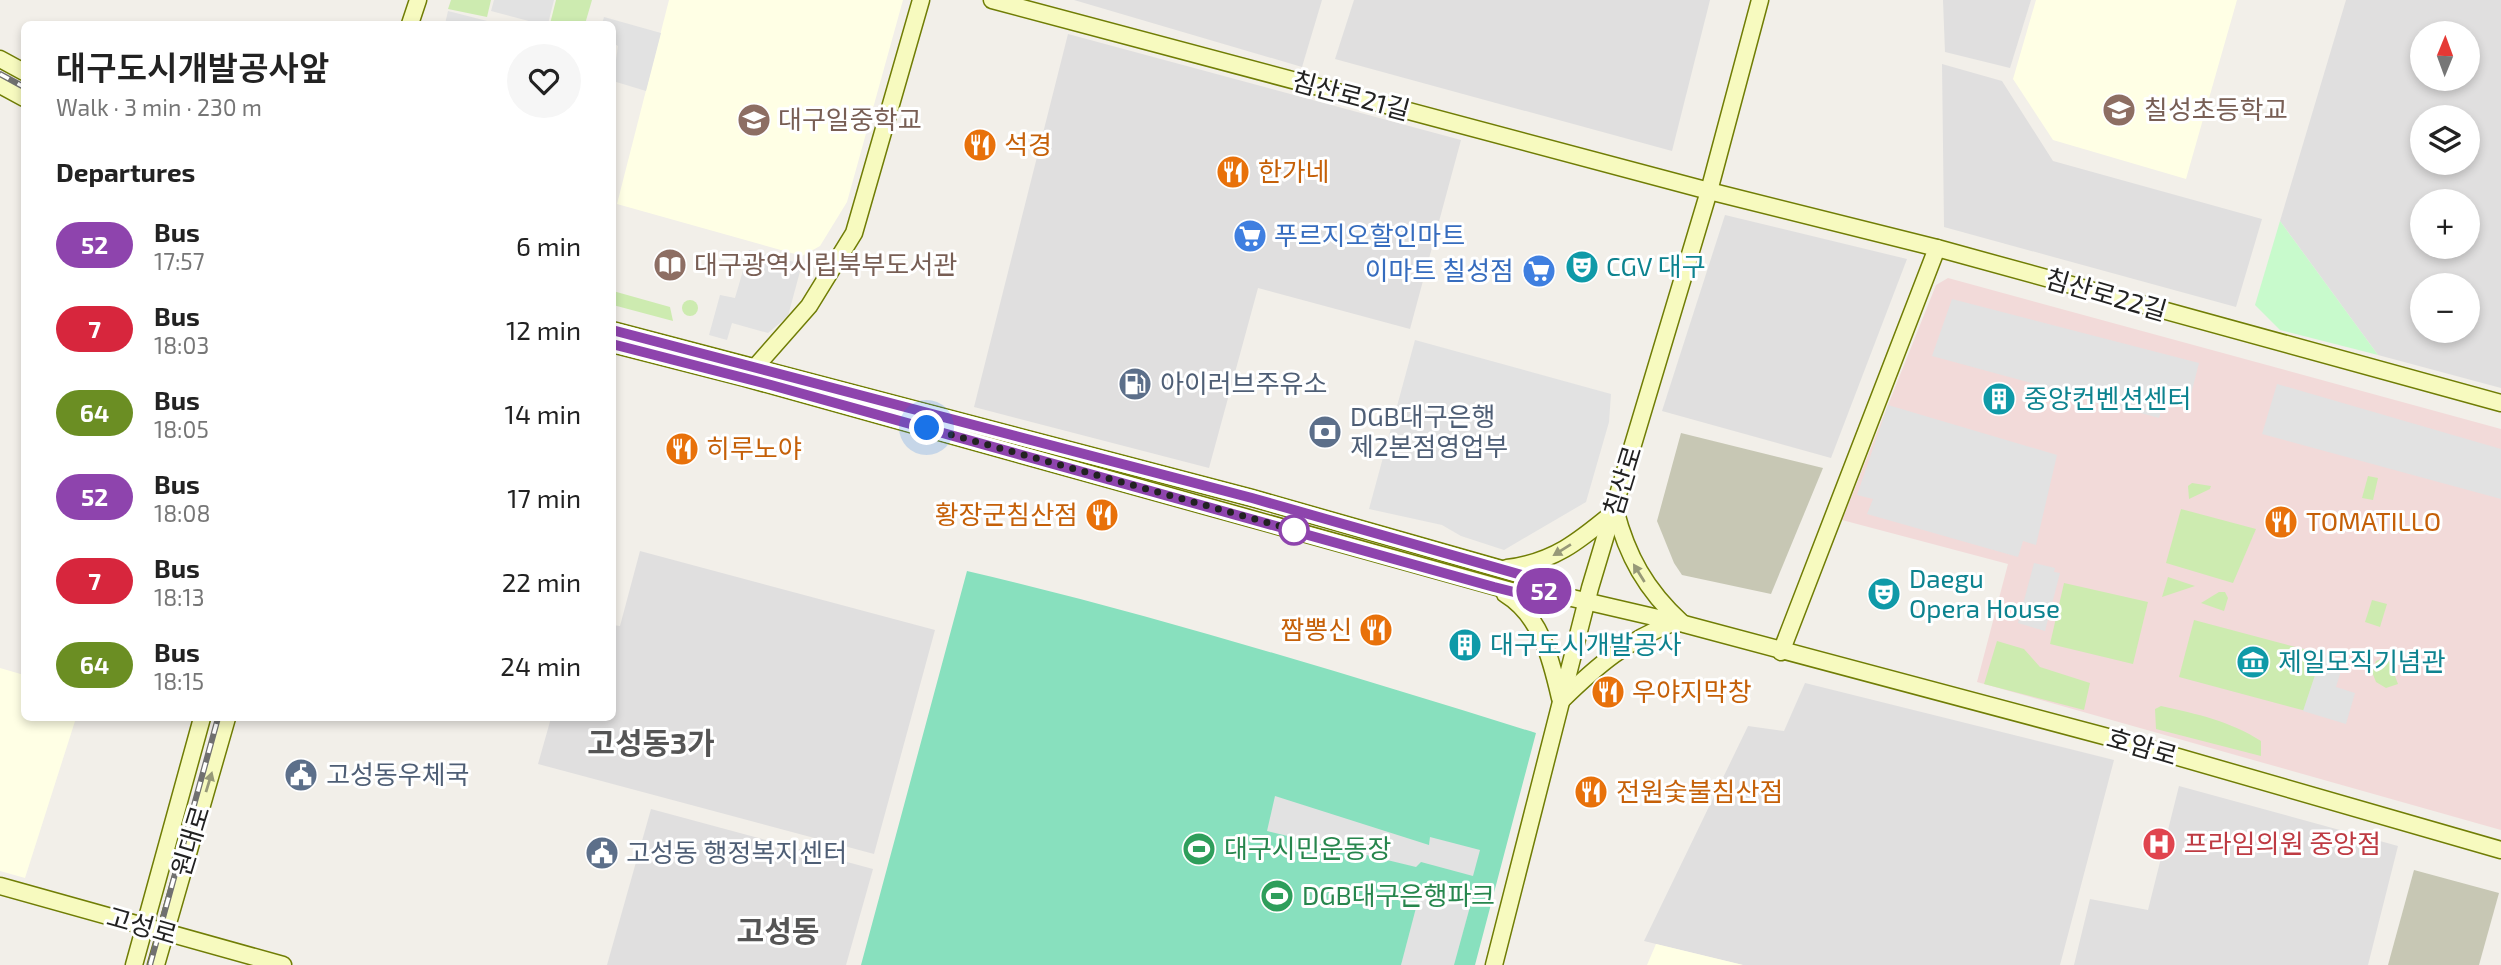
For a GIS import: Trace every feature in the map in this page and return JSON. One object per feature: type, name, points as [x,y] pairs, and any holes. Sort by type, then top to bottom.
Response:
[{"type":"main road","points":[[411,21],[418,0]]},
{"type":"main road","points":[[750,373],[809,306],[854,233],[920,0]]},
{"type":"main road","name":"침산로21길","points":[[992,0],[1710,191]]},
{"type":"main road","name":"침산로","points":[[1494,965],[1586,604],[1710,191],[1760,0]]},
{"type":"main road","points":[[0,59],[21,70]]},
{"type":"main road","points":[[0,85],[21,96]]},
{"type":"main road","name":"침산로22길","points":[[1710,191],[1937,248],[2501,403]]},
{"type":"main road","points":[[1781,652],[1937,248]]},
{"type":"main road","points":[[616,331],[750,373],[1494,587],[1522,594],[1546,592]]},
{"type":"main road","points":[[616,345],[750,373],[1226,491],[1502,568],[1525,576],[1546,592]]},
{"type":"main road","points":[[1494,587],[1518,602],[1545,643],[1561,702],[1616,651],[1640,636],[1680,623],[1663,605],[1631,560],[1614,510],[1553,557],[1534,564],[1502,568]]},
{"type":"main road","name":"호암로","points":[[1546,592],[1586,604],[1680,623],[2119,740],[2501,850]]},
{"type":"main road","name":"원대로","points":[[134,965],[201,721]]},
{"type":"main road","name":"원대로","points":[[156,965],[226,721]]},
{"type":"main road","name":"고성로","points":[[0,886],[283,965]]},
{"type":"shaded area","points":[[494,0],[554,0],[549,21],[529,21],[491,11]]},
{"type":"shaded area","name":"대구일중학교","points":[[669,0],[903,0],[847,202],[820,246],[802,256],[617,204]]},
{"type":"shaded area","points":[[1074,0],[1322,0],[1302,67]]},
{"type":"shaded area","points":[[1354,0],[1710,0],[1672,151],[1335,59]]},
{"type":"shaded area","points":[[1943,0],[2031,0],[2010,68],[1945,52]]},
{"type":"shaded area","name":"칠성초등학교","points":[[2036,0],[2237,0],[2186,179],[2053,140],[2013,79]]},
{"type":"shaded area","points":[[2346,0],[2501,0],[2501,388],[2378,355],[2280,221]]},
{"type":"shaded area","points":[[448,11],[487,21],[446,21]]},
{"type":"shaded area","points":[[604,17],[661,33],[646,91],[616,82],[616,21],[603,21]]},
{"type":"shaded area","points":[[1068,34],[1461,140],[1410,329],[1258,288],[1209,468],[974,407]]},
{"type":"shaded area","points":[[1942,64],[2002,81],[2053,161],[2262,219],[2236,307],[1944,227]]},
{"type":"shaded area","points":[[1725,215],[1907,259],[1831,458],[1662,411]]},
{"type":"shaded area","points":[[749,250],[802,264],[788,316],[768,333],[732,323],[727,340],[709,335],[720,295],[735,298]]},
{"type":"shaded area","points":[[1948,278],[2501,429],[2501,830],[1977,682],[2008,564],[1842,520],[1936,285]]},
{"type":"shaded area","points":[[1952,299],[2199,363],[2190,398],[2167,392],[2159,418],[1932,356]]},
{"type":"shaded area","points":[[1415,340],[1611,394],[1609,422],[1586,502],[1504,550],[1461,536],[1442,525],[1369,509]]},
{"type":"shaded area","points":[[2277,384],[2501,449],[2501,499],[2262,434]]},
{"type":"shaded area","points":[[1888,405],[2057,455],[2036,545],[2023,541],[2018,557],[1867,514],[1873,499],[1857,495]]},
{"type":"shaded area","points":[[1681,433],[1823,468],[1771,594],[1682,575],[1674,563],[1657,521]]},
{"type":"shaded area","points":[[640,551],[935,630],[874,854],[538,764],[550,721],[616,721],[616,625],[620,626]]},
{"type":"shaded area","points":[[2034,563],[2055,568],[2054,572],[2060,573],[2045,631],[2018,623]]},
{"type":"shaded area","points":[[2322,654],[2344,661],[2336,687],[2355,693],[2346,724],[2303,711]]},
{"type":"shaded area","points":[[0,668],[21,674],[21,721],[75,721],[25,878],[0,871]]},
{"type":"shaded area","points":[[1805,683],[2114,760],[2060,965],[1743,965],[1644,941],[1748,726],[1784,731]]},
{"type":"shaded area","points":[[2179,786],[2398,846],[2368,965],[2074,965],[2090,899],[2148,910]]},
{"type":"shaded area","points":[[1275,796],[1429,845],[1430,837],[1480,850],[1473,876],[1421,862],[1416,867],[1267,831]]},
{"type":"shaded area","points":[[651,809],[873,869],[846,965],[607,965]]},
{"type":"shaded area","points":[[2414,870],[2499,893],[2479,965],[2388,965]]},
{"type":"shaded area","points":[[1430,881],[1474,892],[1454,965],[1401,965],[1422,885]]},
{"type":"shaded area","points":[[1656,944],[1743,965],[1647,965]]},
{"type":"green space","points":[[451,0],[491,0],[487,17],[448,9]]},
{"type":"green space","points":[[556,0],[592,0],[586,21],[551,21]]},
{"type":"green space","points":[[2280,221],[2378,355],[2280,330],[2255,305]]},
{"type":"green space","points":[[616,292],[670,307],[673,321],[616,306]]},
{"type":"green space","points":[[690,300],[698,308],[690,316],[682,308]]},
{"type":"green space","points":[[2368,476],[2378,478],[2373,500],[2362,498]]},
{"type":"green space","points":[[2192,483],[2211,486],[2189,499],[2188,486]]},
{"type":"green space","points":[[2181,509],[2256,529],[2233,583],[2166,563]]},
{"type":"green space","name":"대구시민운동장","points":[[967,571],[1182,627],[1536,733],[1475,965],[861,965]]},
{"type":"green space","points":[[2168,577],[2195,586],[2162,597]]},
{"type":"green space","points":[[2064,583],[2148,602],[2133,664],[2050,644]]},
{"type":"green space","points":[[2219,592],[2225,592],[2228,598],[2224,611],[2201,603]]},
{"type":"green space","points":[[2372,600],[2387,604],[2380,627],[2365,622]]},
{"type":"green space","points":[[2194,620],[2322,654],[2306,711],[2179,677]]},
{"type":"green space","points":[[1997,641],[2024,649],[2040,667],[2090,683],[2084,710],[1984,684]]},
{"type":"green space","points":[[2389,660],[2398,684],[2386,688],[2376,682],[2372,672],[2376,661]]},
{"type":"green space","points":[[2161,706],[2213,719],[2249,734],[2261,741],[2261,756],[2156,729],[2155,709]]},
{"type":"railway","points":[[0,74],[21,85]]},
{"type":"railway","points":[[150,965],[217,721]]},
{"type":"bus line","name":"52","points":[[616,331],[1355,527],[1525,576],[1546,592],[1522,594],[1494,587],[771,385],[616,345]]},
{"type":"place","name":"칠성초등학교","points":[[2119,110]]},
{"type":"place","name":"대구일중학교","points":[[754,120]]},
{"type":"place","name":"석경","points":[[980,145]]},
{"type":"place","name":"한가네","points":[[1233,172]]},
{"type":"place","name":"푸르지오할인마트","points":[[1250,236]]},
{"type":"place","name":"대구광역시립북부도서관","points":[[670,265]]},
{"type":"place","name":"CGV 대구","points":[[1582,267]]},
{"type":"place","name":"이마트 칠성점","points":[[1539,271]]},
{"type":"place","name":"아이러브주유소","points":[[1135,384]]},
{"type":"place","name":"중앙컨벤션센터","points":[[1999,399]]},
{"type":"place","name":"DGB대구은행 제2본점영업부","points":[[1325,432]]},
{"type":"place","name":"히루노야","points":[[682,449]]},
{"type":"place","name":"황장군침산점","points":[[1102,515]]},
{"type":"place","name":"TOMATILLO","points":[[2281,522]]},
{"type":"place","name":"Daegu Opera House","points":[[1884,594]]},
{"type":"place","name":"짬뽕신","points":[[1376,630]]},
{"type":"place","name":"대구도시개발공사","points":[[1465,645]]},
{"type":"place","name":"제일모직기념관","points":[[2253,662]]},
{"type":"place","name":"우야지막창","points":[[1608,692]]},
{"type":"place","name":"고성동우체국","points":[[301,775]]},
{"type":"place","name":"전원숯불침산점","points":[[1591,792]]},
{"type":"place","name":"프라임의원 중앙점","points":[[2159,844]]},
{"type":"place","name":"대구시민운동장","points":[[1199,849]]},
{"type":"place","name":"고성동 행정복지센터","points":[[602,853]]},
{"type":"place","name":"DGB대구은행파크","points":[[1277,896]]},
{"type":"district","name":"고성동3가","points":[[651,744]]},
{"type":"district","name":"고성동","points":[[778,932]]},
{"type":"route","points":[[927,428],[1294,530]]}]
